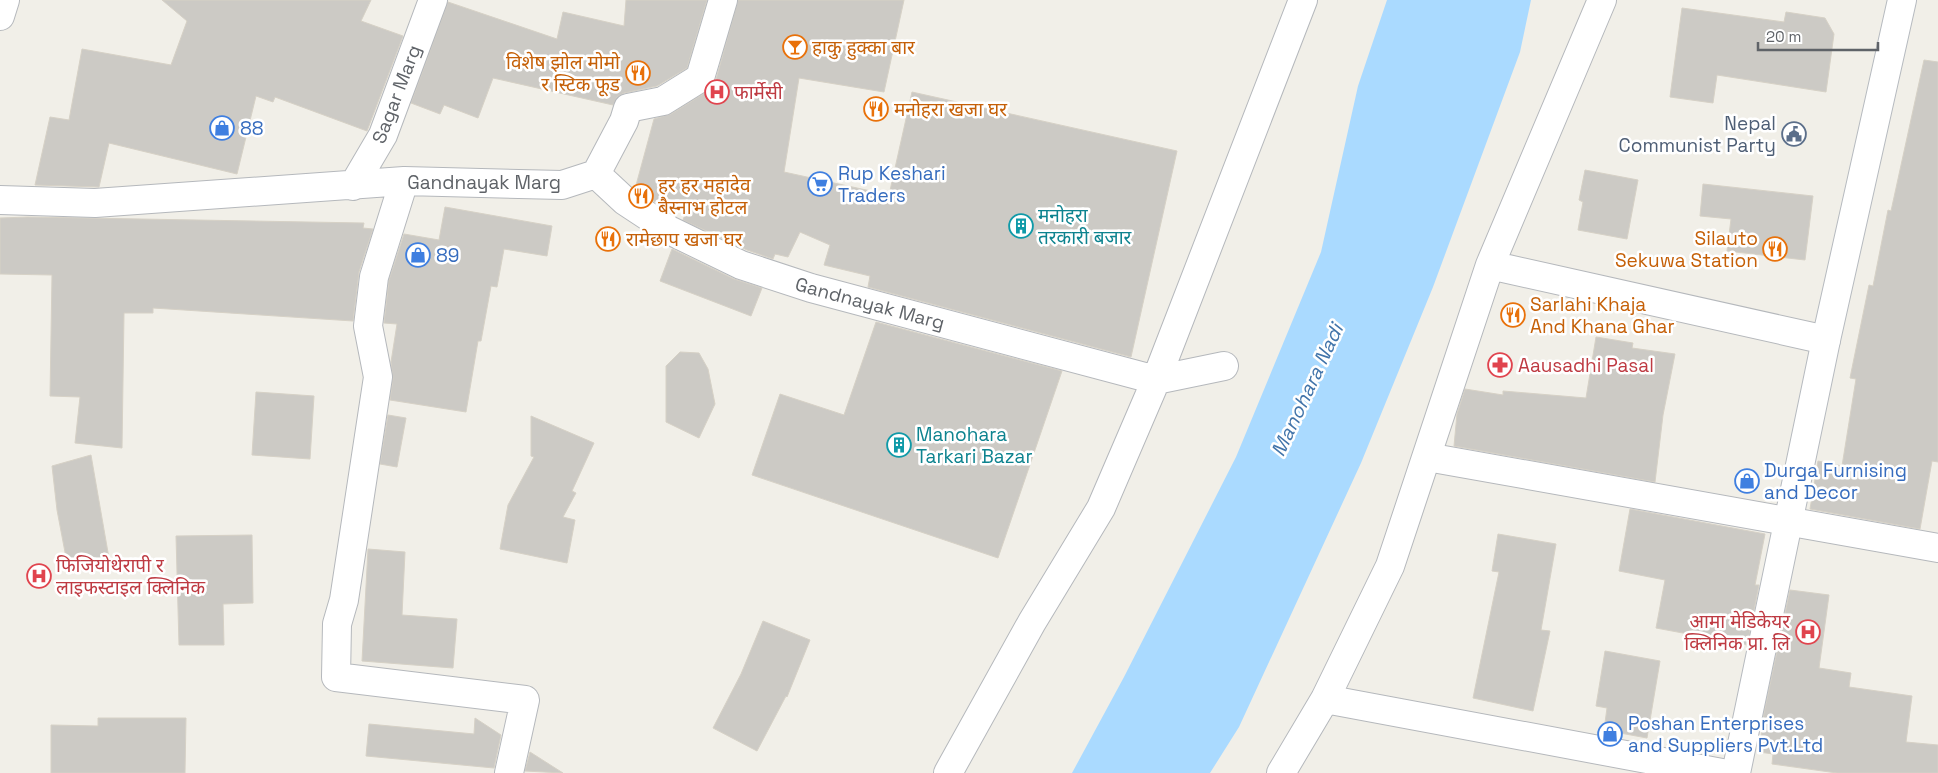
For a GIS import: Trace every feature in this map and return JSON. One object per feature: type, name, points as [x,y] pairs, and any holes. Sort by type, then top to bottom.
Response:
[{"type":"street","name":"Sagar Marg","points":[[353,186],[384,135],[433,0]]},
{"type":"street","points":[[596,174],[624,121],[628,108],[663,101],[700,78],[704,70],[723,0]]},
{"type":"street","points":[[948,773],[1032,622],[1101,508],[1156,380],[1302,0]]},
{"type":"street","points":[[1281,773],[1325,698],[1390,566],[1428,457],[1490,265],[1602,0]]},
{"type":"street","points":[[1736,773],[1826,340],[1902,0]]},
{"type":"street","name":"Gandnayak Marg","points":[[0,200],[95,203],[404,181],[562,185],[596,174],[625,201],[669,230],[741,265],[811,288],[1156,380],[1224,366]]},
{"type":"street","points":[[404,181],[374,277],[368,326],[378,377],[344,600],[337,624],[336,677],[525,700],[509,773]]},
{"type":"street","points":[[1490,265],[1826,340]]},
{"type":"street","points":[[1428,457],[1788,523],[1938,548]]},
{"type":"street","points":[[1325,698],[1722,773]]},
{"type":"water","name":"Manohara Nadi","points":[[1387,0],[1531,0],[1520,52],[1433,287],[1361,463],[1239,727],[1210,773],[1072,773],[1124,677],[1236,457],[1321,252],[1358,86]]},
{"type":"building","points":[[162,0],[371,0],[361,21],[403,36],[367,131],[275,97],[273,102],[256,96],[237,174],[109,143],[99,187],[35,185],[50,117],[69,120],[82,49],[171,65],[187,21]]},
{"type":"building","points":[[626,0],[707,0],[687,68],[657,86],[624,93],[617,97],[613,105],[493,78],[478,118],[444,105],[440,114],[411,103],[448,2],[557,39],[563,12],[624,26]]},
{"type":"building","points":[[738,0],[904,0],[884,92],[799,78],[784,172],[889,195],[912,92],[1177,151],[1131,357],[868,287],[870,276],[824,265],[830,245],[800,232],[788,257],[775,254],[773,259],[747,250],[683,220],[686,212],[660,205],[635,189],[654,119],[671,114],[708,91],[715,83]]},
{"type":"building","points":[[1682,8],[1784,22],[1786,12],[1825,18],[1834,34],[1826,92],[1717,75],[1713,103],[1670,97]]},
{"type":"building","points":[[1924,60],[1938,62],[1938,462],[1932,461],[1920,529],[1810,509],[1818,461],[1842,466],[1856,379],[1850,378],[1869,285],[1873,286],[1888,210],[1891,211]]},
{"type":"building","points":[[1585,170],[1638,180],[1627,239],[1578,230],[1583,202],[1579,200]]},
{"type":"building","points":[[1703,184],[1813,196],[1805,260],[1727,251],[1731,219],[1700,216]]},
{"type":"building","points":[[445,207],[552,226],[547,256],[504,249],[497,287],[491,286],[481,341],[478,341],[466,412],[390,400],[393,379],[391,362],[397,324],[384,323],[389,280],[404,234],[439,240]]},
{"type":"building","points":[[0,218],[364,223],[363,228],[373,229],[359,272],[353,321],[153,308],[153,313],[124,313],[122,448],[75,443],[80,397],[50,396],[52,275],[0,274]]},
{"type":"building","points":[[672,249],[734,279],[762,288],[751,316],[660,281]]},
{"type":"building","name":"Manohara Tarkari Bazar","points":[[876,322],[1062,371],[998,558],[752,475],[780,394],[844,415]]},
{"type":"building","points":[[1596,337],[1633,343],[1632,348],[1675,354],[1663,415],[1655,482],[1454,446],[1457,414],[1465,389],[1503,395],[1503,391],[1586,398]]},
{"type":"building","points":[[680,352],[699,353],[708,369],[715,404],[699,438],[666,422],[666,366]]},
{"type":"building","points":[[256,392],[314,396],[310,459],[252,455]]},
{"type":"building","points":[[388,415],[406,418],[397,467],[380,464]]},
{"type":"building","points":[[531,416],[594,443],[572,491],[576,493],[563,517],[575,520],[567,563],[500,549],[508,505],[534,457],[531,456]]},
{"type":"building","points":[[91,455],[110,564],[68,568],[57,510],[52,466]]},
{"type":"building","points":[[1630,509],[1765,534],[1755,585],[1759,585],[1747,645],[1656,628],[1665,580],[1619,571]]},
{"type":"building","points":[[1498,534],[1556,544],[1541,630],[1550,631],[1533,711],[1473,698],[1499,572],[1492,571]]},
{"type":"building","points":[[252,535],[253,603],[223,604],[224,645],[179,645],[176,536]]},
{"type":"building","points":[[368,549],[405,552],[402,615],[457,619],[453,668],[362,661]]},
{"type":"building","points":[[1790,590],[1829,595],[1819,668],[1851,673],[1849,687],[1912,696],[1906,742],[1938,745],[1938,773],[1837,773],[1772,764],[1773,754],[1759,752],[1764,713]]},
{"type":"building","points":[[763,621],[810,640],[787,697],[757,751],[713,728],[741,674]]},
{"type":"building","points":[[1605,651],[1660,661],[1647,738],[1604,730],[1607,708],[1596,706]]},
{"type":"building","points":[[98,718],[186,718],[185,773],[51,773],[51,725],[98,726]]},
{"type":"building","points":[[475,718],[501,735],[494,768],[366,756],[369,724],[474,734]]},
{"type":"building","points":[[530,752],[563,773],[525,771]]},
{"type":"place","name":"हाकु हुक्का बार","points":[[795,47]]},
{"type":"place","name":"विशेष झोल मोमो र स्टिक फूड","points":[[638,73]]},
{"type":"place","name":"फार्मेसी","points":[[717,92]]},
{"type":"place","name":"मनोहरा खजा घर","points":[[876,109]]},
{"type":"place","name":"88","points":[[222,128]]},
{"type":"place","name":"Nepal Communist Party","points":[[1794,134]]},
{"type":"place","name":"Rup Keshari Traders","points":[[820,184]]},
{"type":"place","name":"हर हर महादेव बैस्नाभ होटल","points":[[641,196]]},
{"type":"place","name":"मनोहरा तरकारी बजार","points":[[1021,226]]},
{"type":"place","name":"रामेछाप खजा घर","points":[[608,239]]},
{"type":"place","name":"Silauto Sekuwa Station","points":[[1775,249]]},
{"type":"place","name":"89","points":[[418,255]]},
{"type":"place","name":"Sarlahi Khaja And Khana Ghar","points":[[1513,315]]},
{"type":"place","name":"Aausadhi Pasal","points":[[1500,365]]},
{"type":"place","name":"Manohara Tarkari Bazar","points":[[899,445]]},
{"type":"place","name":"Durga Furnising and Decor","points":[[1747,481]]},
{"type":"place","name":"फिजियोथेरापी र लाइफस्टाइल क्लिनिक","points":[[39,576]]},
{"type":"place","name":"आमा मेडिकेयर क्लिनिक प्रा. लि","points":[[1808,632]]},
{"type":"place","name":"Poshan Enterprises and Suppliers Pvt.Ltd","points":[[1610,734]]}]
